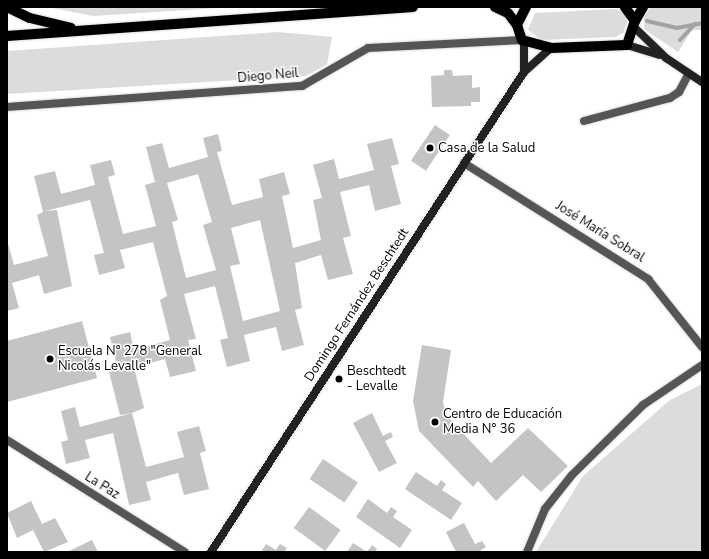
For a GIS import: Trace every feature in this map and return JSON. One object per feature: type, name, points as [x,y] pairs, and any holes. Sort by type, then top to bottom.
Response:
[{"type":"main road","points":[[7,7],[30,18],[79,30]]},
{"type":"main road","points":[[7,36],[413,7]]},
{"type":"main road","points":[[495,7],[508,13],[517,25],[523,41],[551,48],[627,45],[643,7]]},
{"type":"main road","points":[[517,25],[526,7]]},
{"type":"main road","points":[[625,7],[635,24]]},
{"type":"street","points":[[635,24],[666,58],[702,82]]},
{"type":"street","points":[[523,41],[524,72]]},
{"type":"street","name":"Diego Neil","points":[[7,108],[302,86],[368,48],[523,41]]},
{"type":"street","points":[[627,45],[666,58]]},
{"type":"street","name":"Domingo Fernández Beschtedt","points":[[211,552],[524,72],[551,48]]},
{"type":"street","points":[[584,121],[670,98],[679,92],[688,73]]},
{"type":"street","name":"José María Sobral","points":[[464,163],[648,279],[702,347]]},
{"type":"street","points":[[528,552],[545,509],[572,475],[643,405],[702,365]]},
{"type":"street","name":"La Paz","points":[[7,440],[185,552]]},
{"type":"shaded area","points":[[47,7],[234,7],[93,16]]},
{"type":"shaded area","points":[[651,7],[702,7],[702,30],[692,30],[678,52],[644,29],[644,17]]},
{"type":"shaded area","points":[[615,9],[624,13],[627,22],[623,33],[615,37],[541,40],[528,30],[535,13]]},
{"type":"shaded area","points":[[278,32],[332,37],[327,64],[306,76],[7,94],[7,51]]},
{"type":"shaded area","points":[[702,384],[702,552],[536,552],[583,476],[670,400]]},
{"type":"building","points":[[444,70],[452,70],[453,76],[472,75],[472,88],[480,87],[480,102],[471,102],[471,106],[432,107],[431,76],[444,75]]},
{"type":"building","name":"Casa de la Salud","points":[[435,125],[450,135],[426,171],[411,161]]},
{"type":"building","points":[[218,134],[222,151],[217,152],[232,205],[263,197],[259,179],[284,172],[290,194],[282,196],[293,248],[321,240],[313,200],[322,198],[313,165],[334,159],[339,179],[374,170],[367,144],[392,138],[399,164],[391,166],[401,204],[375,211],[369,185],[340,192],[351,236],[343,238],[353,274],[328,280],[321,255],[295,263],[302,308],[295,310],[304,345],[282,351],[276,327],[244,335],[250,361],[227,367],[220,340],[228,338],[215,286],[184,294],[196,339],[188,340],[196,371],[170,377],[165,359],[134,367],[144,408],[132,413],[120,415],[109,372],[118,370],[110,337],[130,332],[134,350],[170,340],[160,300],[167,296],[153,242],[120,250],[125,268],[99,275],[94,255],[104,253],[90,200],[45,211],[57,210],[72,286],[44,294],[39,275],[12,283],[19,308],[7,311],[7,240],[14,265],[48,256],[37,215],[43,212],[34,176],[55,171],[61,194],[95,185],[90,165],[111,160],[115,175],[108,177],[123,234],[156,226],[145,185],[155,182],[146,147],[162,143],[169,168],[208,157],[203,138]],"holes":[[[198,174],[212,222],[203,225],[216,270],[186,278],[172,222],[178,220],[167,183]],[[260,220],[280,311],[243,321],[230,266],[240,264],[231,228]]]},
{"type":"building","name":"Escuela N° 278 \"General Nicolás Levalle\"","points":[[82,321],[97,378],[7,402],[7,341]]},
{"type":"building","name":"Centro de Educación Media N° 36","points":[[422,345],[451,350],[443,402],[446,415],[491,463],[528,428],[568,466],[541,492],[523,475],[496,501],[478,481],[473,487],[419,431],[413,401]]},
{"type":"building","points":[[75,407],[80,427],[132,413],[146,467],[184,457],[177,432],[199,426],[206,451],[200,453],[209,489],[184,495],[178,473],[146,482],[151,500],[129,505],[113,433],[85,440],[90,458],[66,464],[61,442],[68,440],[61,411]]},
{"type":"building","points":[[372,413],[383,436],[391,432],[393,437],[385,441],[397,463],[379,472],[353,423]]},
{"type":"building","points":[[323,459],[358,482],[344,502],[310,479]]},
{"type":"building","points":[[416,472],[437,486],[441,480],[446,484],[442,490],[462,503],[451,520],[405,489]]},
{"type":"building","points":[[368,499],[387,513],[391,507],[397,511],[393,517],[412,530],[400,548],[356,517]]},
{"type":"building","points":[[31,501],[42,524],[55,518],[68,542],[44,552],[33,530],[17,538],[7,513]]},
{"type":"building","points":[[309,507],[341,530],[325,551],[294,528]]},
{"type":"building","points":[[464,523],[475,544],[482,541],[486,547],[478,552],[456,552],[446,532]]},
{"type":"building","points":[[92,540],[98,552],[67,552]]},
{"type":"building","points":[[353,543],[367,552],[347,552]]},
{"type":"building","points":[[266,544],[276,550],[280,544],[287,548],[284,552],[261,552]]},
{"type":"building","points":[[372,545],[377,549],[375,552],[367,552]]},
{"type":"waterway","points":[[647,21],[677,28],[702,23]]},
{"type":"waterway","points":[[680,40],[695,24]]},
{"type":"place","name":"Casa de la Salud","points":[[430,148]]},
{"type":"place","name":"Escuela N° 278 \"General Nicolás Levalle\"","points":[[50,359]]},
{"type":"place","name":"Beschtedt - Levalle","points":[[339,379]]},
{"type":"place","name":"Centro de Educación Media N° 36","points":[[435,422]]}]
